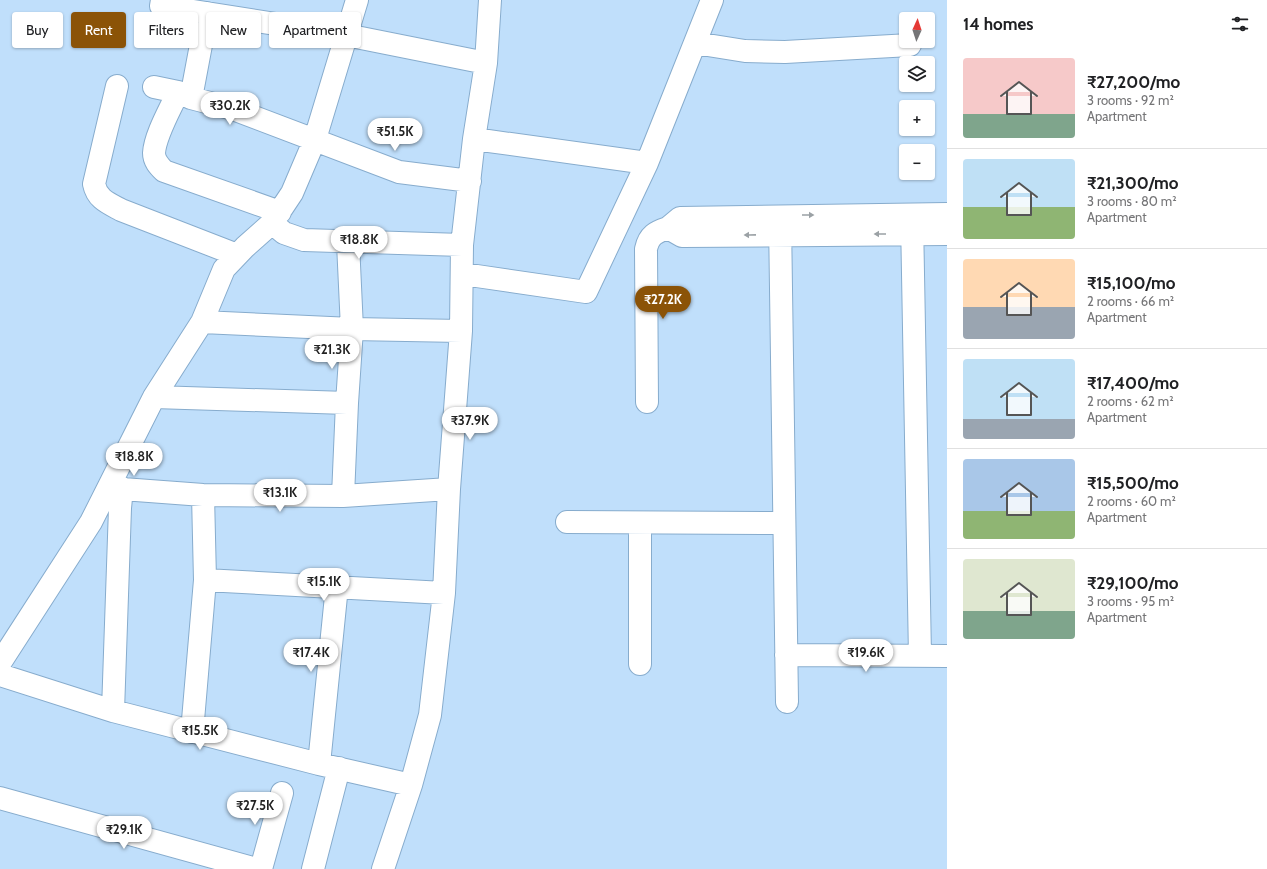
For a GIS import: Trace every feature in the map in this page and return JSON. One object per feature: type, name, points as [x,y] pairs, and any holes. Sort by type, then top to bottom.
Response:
[{"type":"street","points":[[162,0],[161,6],[206,13],[185,95],[159,136],[154,153],[157,164],[164,171],[276,217],[284,232],[304,240],[348,243],[462,244]]},
{"type":"street","points":[[353,12],[357,0]]},
{"type":"street","points":[[383,869],[411,785],[430,715],[444,593],[449,489],[461,330],[463,274],[462,244],[474,139],[486,63],[490,0]]},
{"type":"street","points":[[463,274],[586,292],[647,163],[712,0]]},
{"type":"street","points":[[361,38],[486,63]]},
{"type":"street","points":[[695,43],[745,51],[785,52],[899,46]]},
{"type":"street","points":[[0,663],[91,522],[116,488],[154,397],[202,322],[224,269],[276,217],[292,193],[315,139],[342,48]]},
{"type":"street","points":[[117,86],[94,184],[96,193],[104,201],[121,210],[237,256]]},
{"type":"street","points":[[154,86],[233,109],[399,172],[470,181]]},
{"type":"street","points":[[474,139],[647,163]]},
{"type":"street","points":[[647,402],[646,249],[647,242],[656,232],[668,228],[682,236],[780,225],[912,224],[947,214]]},
{"type":"street","points":[[912,224],[947,234]]},
{"type":"street","points":[[912,224],[920,656]]},
{"type":"street","points":[[780,225],[783,523],[787,702]]},
{"type":"street","points":[[343,496],[352,329],[348,243]]},
{"type":"street","points":[[202,322],[352,329],[461,330]]},
{"type":"street","points":[[154,397],[347,403]]},
{"type":"street","points":[[116,488],[203,495],[343,496],[449,489]]},
{"type":"street","points":[[113,711],[120,508],[116,488]]},
{"type":"street","points":[[192,732],[205,580],[203,495]]},
{"type":"street","points":[[567,522],[783,523]]},
{"type":"street","points":[[640,523],[640,664]]},
{"type":"street","points":[[205,580],[444,593]]},
{"type":"street","points":[[313,869],[329,766],[337,586]]},
{"type":"street","points":[[786,655],[947,656]]},
{"type":"street","points":[[0,675],[113,711],[192,732],[411,785]]},
{"type":"street","points":[[262,869],[282,793]]},
{"type":"street","points":[[0,798],[256,869]]}]
